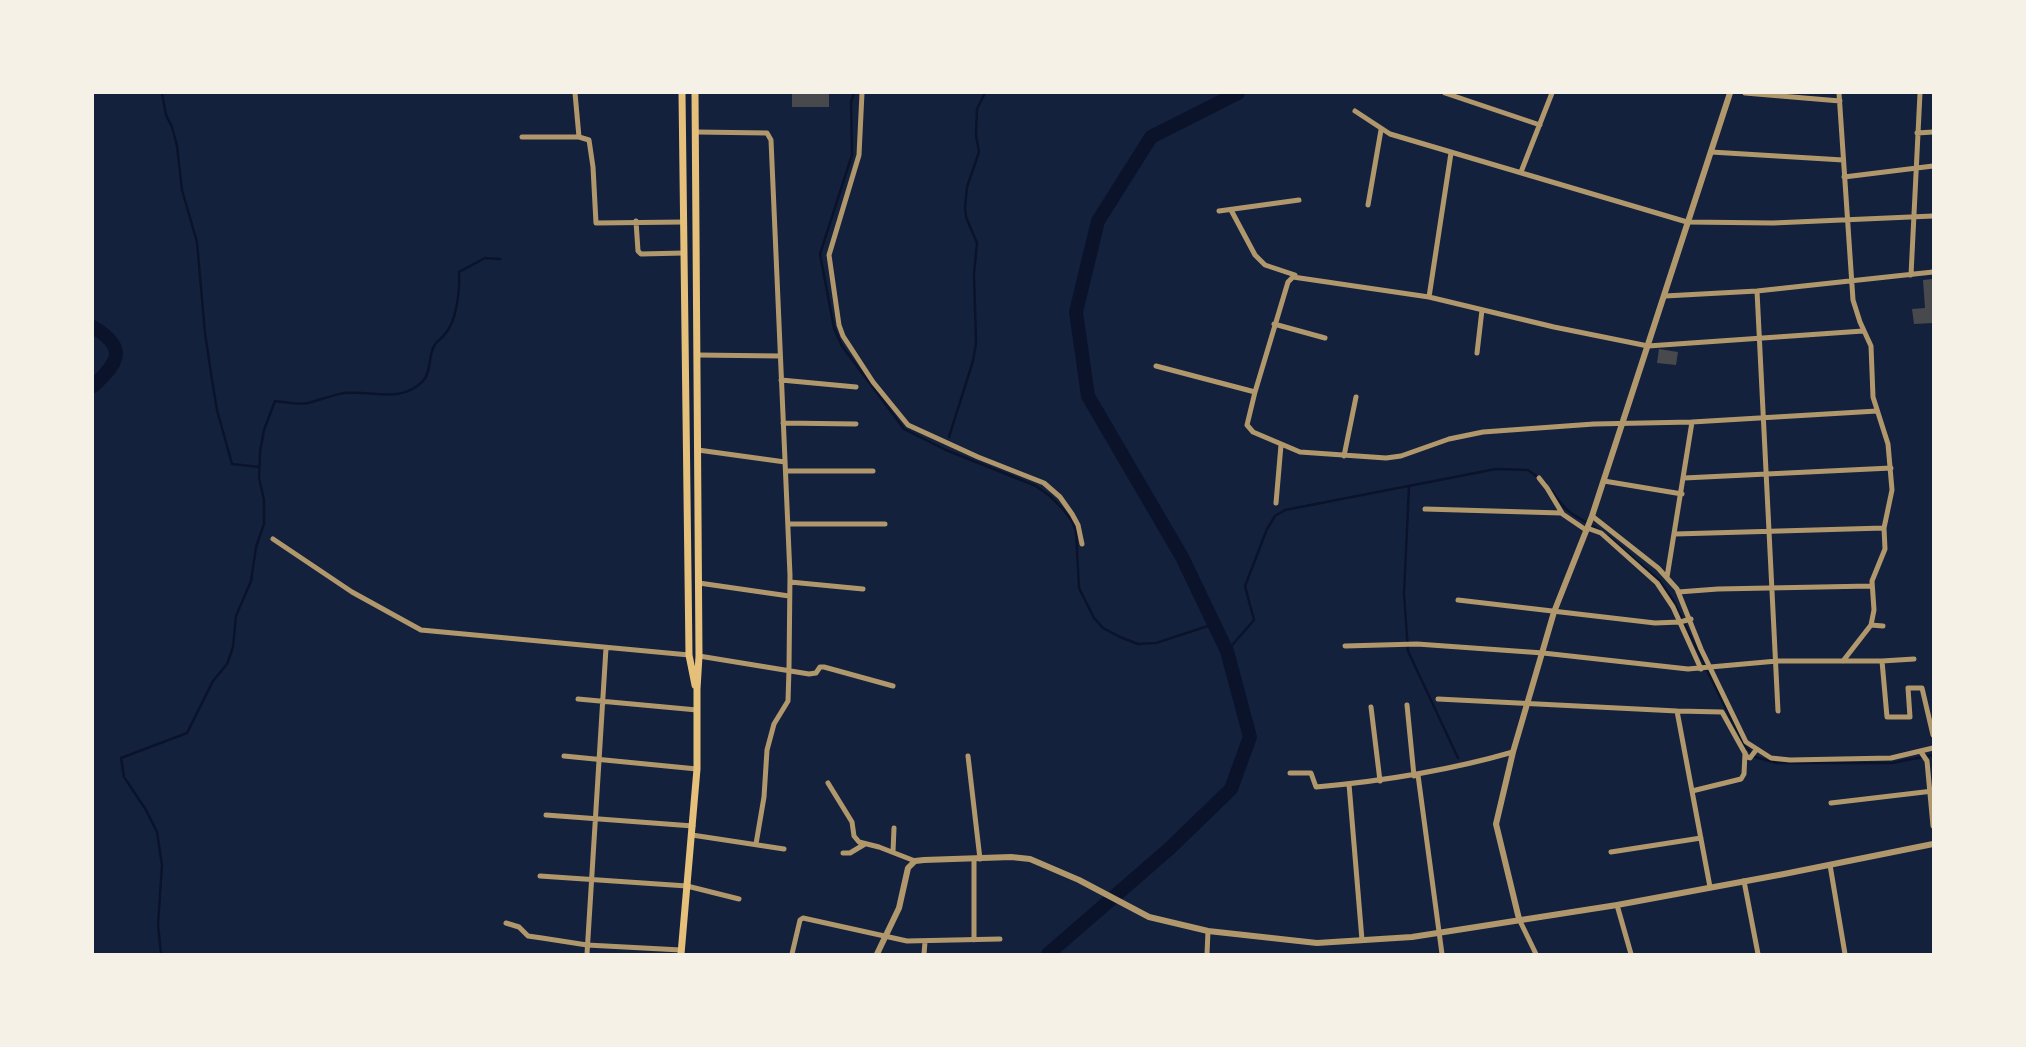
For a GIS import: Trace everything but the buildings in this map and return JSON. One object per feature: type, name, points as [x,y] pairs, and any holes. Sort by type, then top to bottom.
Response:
[{"type":"main road","points":[[682,93],[689,655],[696,689]]},
{"type":"main road","points":[[681,952],[697,769],[696,689],[699,656],[695,93]]},
{"type":"street","points":[[575,93],[579,137]]},
{"type":"street","points":[[862,93],[858,165],[829,255],[839,325],[854,357],[908,425],[933,438],[1044,483],[1060,497],[1079,525],[1082,544]]},
{"type":"street","points":[[1445,93],[1539,125]]},
{"type":"street","points":[[1521,172],[1552,93]]},
{"type":"street","points":[[1536,954],[1519,919],[1496,824],[1513,752],[1554,612],[1604,481],[1730,93]]},
{"type":"street","points":[[1745,93],[1840,101]]},
{"type":"street","points":[[1839,93],[1849,220],[1850,282],[1856,312],[1873,355],[1872,385],[1877,411],[1886,433],[1892,490],[1884,528],[1885,549],[1871,586],[1874,610],[1871,625],[1843,662]]},
{"type":"street","points":[[1911,275],[1920,93]]},
{"type":"street","points":[[1355,111],[1381,130],[1687,222],[1933,216]]},
{"type":"street","points":[[1368,205],[1381,130]]},
{"type":"street","points":[[696,132],[770,135],[788,524],[789,669],[788,701],[774,724],[766,750],[764,797],[756,845]]},
{"type":"street","points":[[1917,133],[1933,132]]},
{"type":"street","points":[[522,137],[579,137],[589,140],[596,223],[684,222]]},
{"type":"street","points":[[1711,152],[1843,160]]},
{"type":"street","points":[[1429,297],[1451,153]]},
{"type":"street","points":[[683,156],[696,156]]},
{"type":"street","points":[[1844,177],[1933,166]]},
{"type":"street","points":[[1219,211],[1299,200]]},
{"type":"street","points":[[1231,210],[1255,255],[1265,265],[1300,277],[1429,297],[1648,346],[1863,331]]},
{"type":"street","points":[[636,221],[638,251],[641,254],[684,253]]},
{"type":"street","points":[[684,270],[697,270]]},
{"type":"street","points":[[1665,296],[1757,291],[1933,272]]},
{"type":"street","points":[[1300,277],[1290,278],[1288,282],[1247,425],[1253,432],[1300,452],[1386,458],[1483,432],[1877,411]]},
{"type":"street","points":[[1757,291],[1778,711]]},
{"type":"street","points":[[1477,353],[1482,310]]},
{"type":"street","points":[[1274,324],[1325,338]]},
{"type":"street","points":[[697,355],[780,356]]},
{"type":"street","points":[[1156,366],[1255,391]]},
{"type":"street","points":[[781,380],[856,387]]},
{"type":"street","points":[[1345,456],[1356,397]]},
{"type":"street","points":[[1667,577],[1692,422]]},
{"type":"street","points":[[783,423],[856,424]]},
{"type":"street","points":[[1276,503],[1281,445]]},
{"type":"street","points":[[698,450],[785,462]]},
{"type":"street","points":[[1684,478],[1891,468]]},
{"type":"street","points":[[786,471],[873,471]]},
{"type":"street","points":[[1539,478],[1562,513]]},
{"type":"street","points":[[1604,481],[1682,494]]},
{"type":"street","points":[[1425,509],[1562,513],[1627,542],[1667,577],[1678,592],[1684,621],[1706,668],[1754,753],[1790,760],[1926,757]]},
{"type":"street","points":[[788,524],[885,524]]},
{"type":"street","points":[[1588,524],[1657,583],[1701,649],[1706,668]]},
{"type":"street","points":[[1675,534],[1884,528]]},
{"type":"street","points":[[273,539],[352,592],[421,630],[689,655]]},
{"type":"street","points":[[790,582],[863,589]]},
{"type":"street","points":[[699,583],[789,596]]},
{"type":"street","points":[[1678,592],[1871,586]]},
{"type":"street","points":[[1458,600],[1655,623],[1684,621]]},
{"type":"street","points":[[1871,625],[1882,626]]},
{"type":"street","points":[[1345,646],[1417,644],[1543,653],[1688,669],[1777,661],[1882,662],[1914,659]]},
{"type":"street","points":[[587,954],[606,649]]},
{"type":"street","points":[[699,656],[814,674],[822,666],[893,686]]},
{"type":"street","points":[[1882,662],[1887,717],[1910,717],[1908,688],[1922,688],[1933,734]]},
{"type":"street","points":[[578,699],[697,710]]},
{"type":"street","points":[[1438,699],[1722,712],[1745,753],[1749,758],[1754,753]]},
{"type":"street","points":[[1407,705],[1442,954]]},
{"type":"street","points":[[1371,707],[1380,781]]},
{"type":"street","points":[[1677,711],[1710,887]]},
{"type":"street","points":[[1933,748],[1926,757],[1932,791],[1933,826]]},
{"type":"street","points":[[1290,773],[1311,773],[1316,787],[1349,784],[1416,776],[1513,752]]},
{"type":"street","points":[[1692,791],[1741,779],[1744,774],[1745,753]]},
{"type":"street","points":[[564,756],[697,769]]},
{"type":"street","points":[[968,756],[977,859],[974,940]]},
{"type":"street","points":[[828,783],[852,822],[854,836],[859,842],[915,861],[1011,857],[1030,859],[1079,880],[1149,917],[1208,931],[1317,943],[1439,932],[1618,905],[1933,844]]},
{"type":"street","points":[[1349,784],[1362,940]]},
{"type":"street","points":[[1831,803],[1932,791]]},
{"type":"street","points":[[546,815],[693,825]]},
{"type":"street","points":[[893,852],[894,828]]},
{"type":"street","points":[[692,835],[784,849]]},
{"type":"street","points":[[1611,852],[1701,838]]},
{"type":"street","points":[[843,853],[850,853],[865,844]]},
{"type":"street","points":[[877,954],[900,908],[908,868],[915,861]]},
{"type":"street","points":[[1830,865],[1845,954]]},
{"type":"street","points":[[540,876],[687,886],[739,899]]},
{"type":"street","points":[[1744,881],[1758,954]]},
{"type":"street","points":[[1618,905],[1631,954]]},
{"type":"street","points":[[792,954],[797,926],[803,918],[907,941],[1000,939]]},
{"type":"street","points":[[506,923],[519,927],[528,936],[587,945],[681,952]]},
{"type":"street","points":[[1207,954],[1208,931]]},
{"type":"street","points":[[924,954],[925,942]]},
{"type":"waterway","points":[[162,93],[166,115],[177,146],[182,190],[197,242],[205,333],[217,410],[232,464],[259,467]]},
{"type":"waterway","points":[[854,93],[851,102],[852,155],[820,254],[834,328],[842,346],[904,429],[946,450],[1036,486],[1063,509],[1076,531],[1079,588],[1094,618],[1103,628],[1138,644],[1156,643],[1214,624]]},
{"type":"waterway","points":[[949,437],[976,343],[974,274],[977,243],[965,208],[967,187],[979,152],[976,135],[977,109],[985,93]]},
{"type":"waterway","points":[[1048,954],[1169,849],[1231,789],[1250,737],[1227,651],[1182,557],[1088,396],[1076,312],[1098,221],[1151,137],[1238,93]]},
{"type":"waterway","points":[[161,954],[158,925],[162,865],[157,832],[124,777],[121,758],[187,733],[213,681],[227,664],[233,647],[236,616],[251,581],[256,547],[264,524],[264,500],[259,478],[260,452],[264,430],[275,401],[304,404],[345,393],[396,394],[414,388],[426,377],[434,346],[444,336],[452,321],[458,296],[459,272],[485,258],[500,259]]},
{"type":"waterway","points":[[93,327],[111,342],[116,355],[109,370],[93,386]]},
{"type":"waterway","points":[[1227,651],[1254,620],[1245,586],[1267,529],[1275,516],[1285,510],[1496,469],[1528,470],[1546,483]]},
{"type":"waterway","points":[[1409,487],[1404,593],[1408,651],[1458,758]]},
{"type":"waterway","points":[[1552,491],[1568,511],[1599,530]]},
{"type":"waterway","points":[[1608,536],[1659,580],[1673,600],[1743,744],[1755,757],[1777,763],[1892,763],[1933,755]]}]
